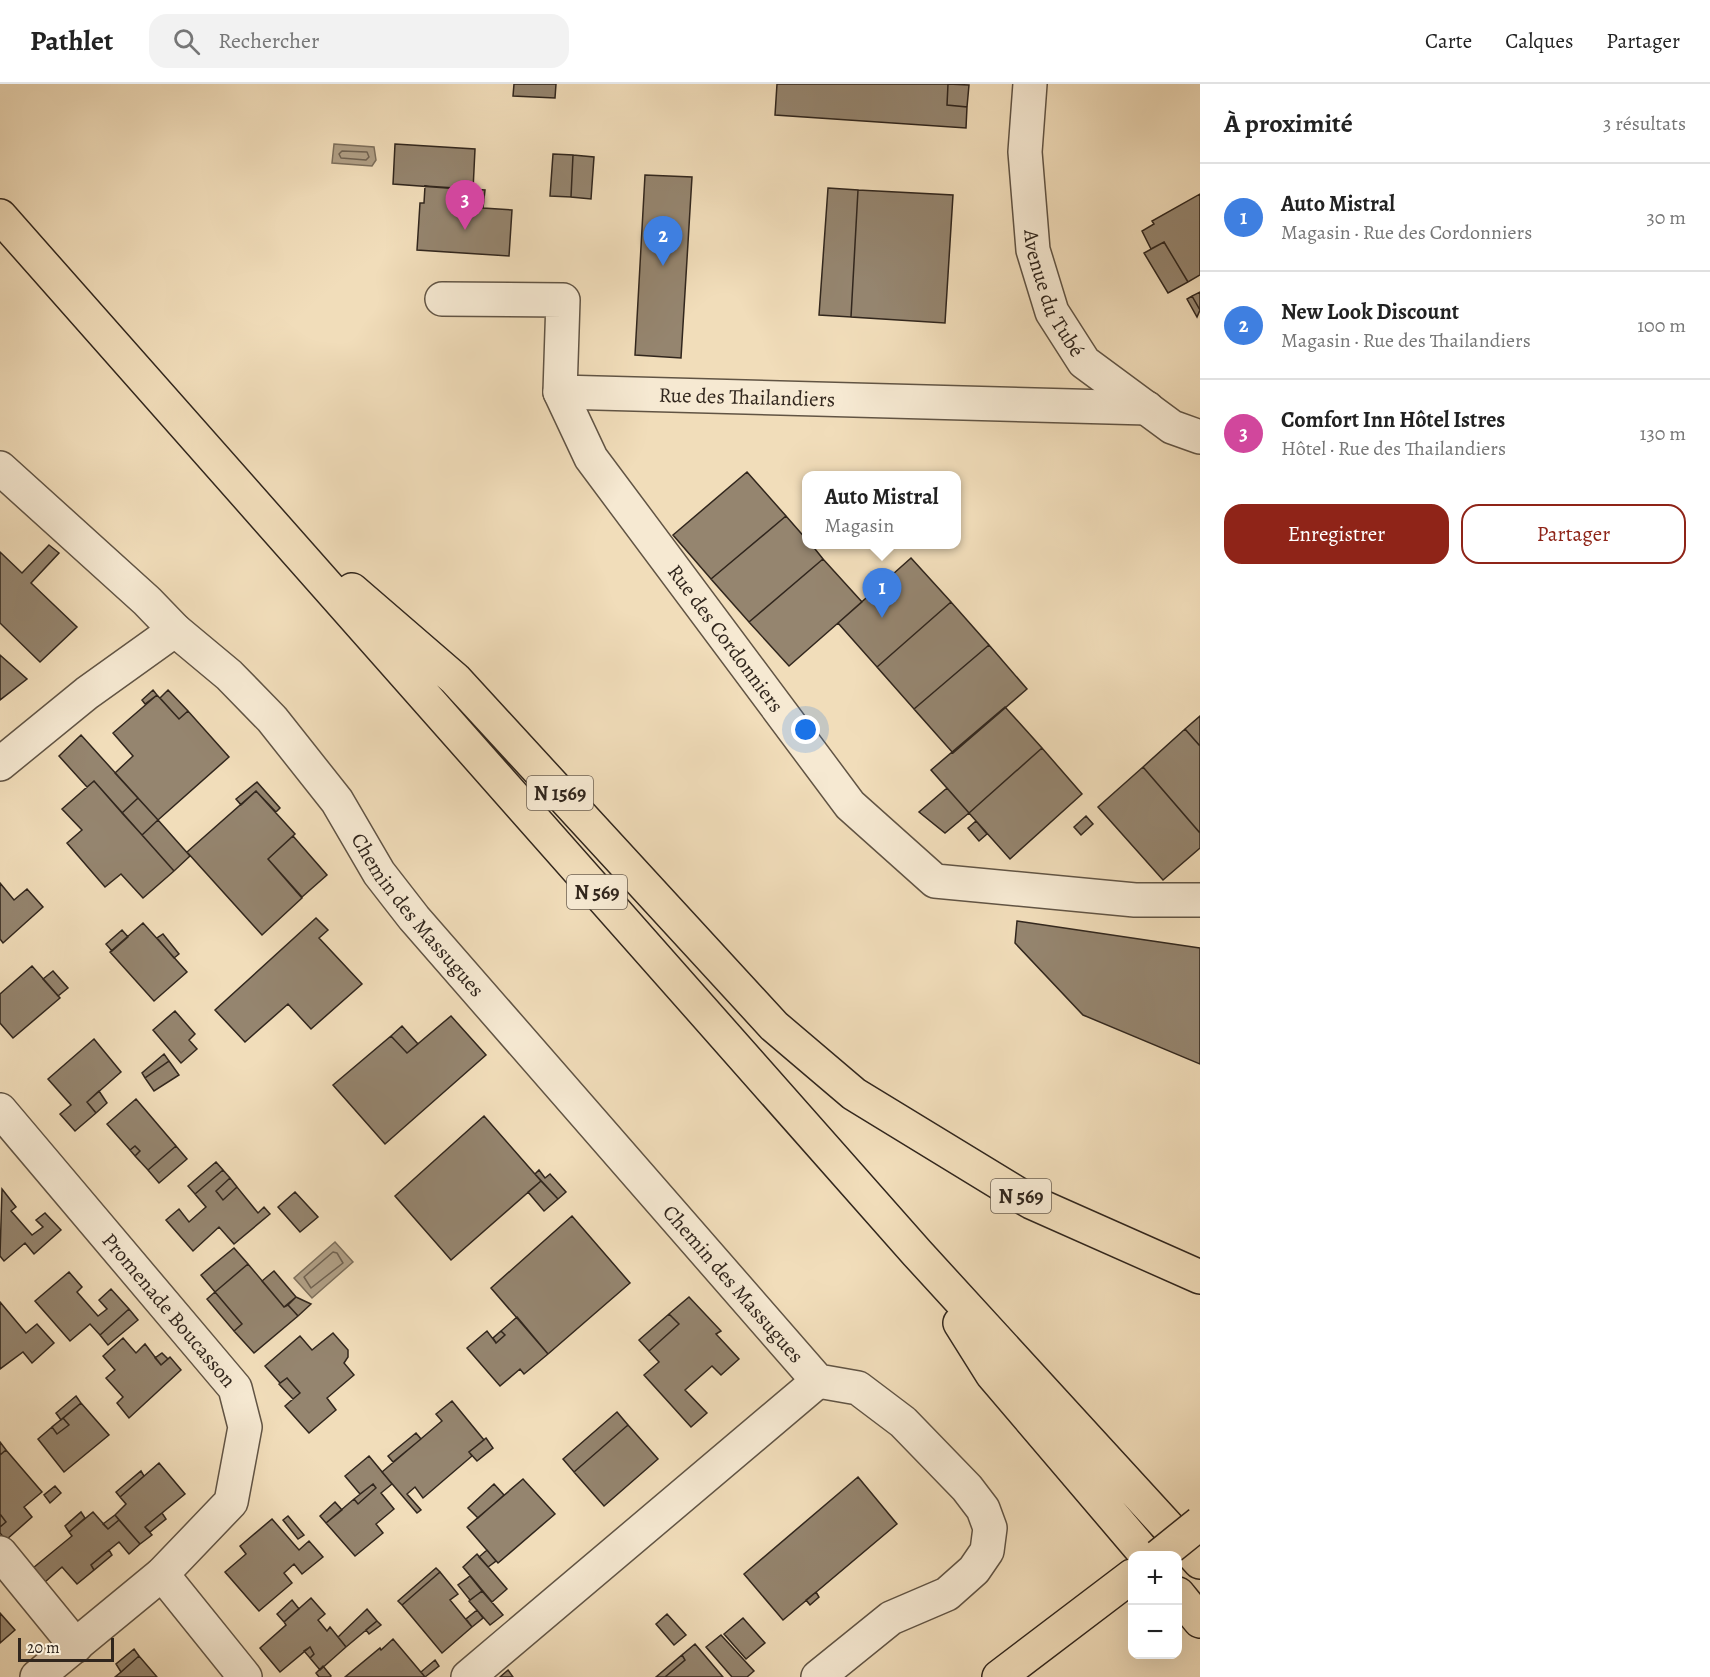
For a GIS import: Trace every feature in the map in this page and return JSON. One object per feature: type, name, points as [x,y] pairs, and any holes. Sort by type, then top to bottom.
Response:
[{"type":"main road","name":"N 569","points":[[0,216],[917,1253],[1200,1562]]},
{"type":"main road","name":"N 1569","points":[[253,504],[455,679],[774,1026],[854,1094]]},
{"type":"main road","name":"N 569","points":[[854,1094],[1031,1202],[1200,1277]]},
{"type":"main road","name":"N 569","points":[[917,1253],[992,1374],[1143,1551]]},
{"type":"main road","points":[[1165,1551],[1200,1523]]},
{"type":"main road","points":[[999,1677],[1128,1579]]},
{"type":"main road","points":[[1182,1599],[1200,1621]]},
{"type":"street","name":"Avenue du Tubé","points":[[1030,84],[1025,152],[1033,250],[1052,312],[1084,362],[1172,427],[1200,437]]},
{"type":"street","points":[[442,299],[563,300],[560,392]]},
{"type":"street","name":"Rue des Thailandiers","points":[[560,392],[1147,408]]},
{"type":"street","name":"Rue des Cordonniers","points":[[560,392],[591,458],[850,805],[935,881],[1135,900],[1200,900]]},
{"type":"street","name":"Chemin des Massugues","points":[[0,468],[147,601],[175,630],[229,675],[272,719],[337,801],[379,873],[414,918],[818,1381],[858,1388],[903,1422],[967,1488],[983,1509],[990,1528],[987,1551],[974,1570],[947,1594],[891,1618],[818,1677]]},
{"type":"street","points":[[0,764],[87,693],[175,630]]},
{"type":"street","name":"Promenade Boucasson","points":[[1,1112],[235,1388],[246,1427],[231,1502],[162,1574],[37,1677]]},
{"type":"street","name":"Chemin des Massugues","points":[[468,1677],[818,1381]]},
{"type":"street","points":[[0,1553],[76,1646]]},
{"type":"street","points":[[162,1574],[244,1677]]},
{"type":"water","points":[[334,144],[374,147],[376,160],[372,166],[332,163]]},
{"type":"water","points":[[335,1242],[353,1262],[312,1298],[294,1278]]},
{"type":"building","points":[[514,84],[556,84],[555,98],[513,96]]},
{"type":"building","points":[[777,84],[948,84],[947,105],[967,107],[966,128],[775,115]]},
{"type":"building","points":[[948,84],[969,85],[967,107],[947,105]]},
{"type":"building","points":[[395,144],[475,149],[473,190],[393,184]]},
{"type":"building","points":[[553,154],[573,155],[571,197],[550,196]]},
{"type":"building","points":[[573,155],[594,157],[591,199],[571,197]]},
{"type":"building","points":[[645,175],[692,177],[681,358],[635,355]]},
{"type":"building","points":[[425,186],[485,190],[483,208],[512,210],[509,256],[417,250],[420,203],[424,203]]},
{"type":"building","points":[[828,188],[858,190],[851,317],[819,315]]},
{"type":"building","points":[[858,190],[953,195],[945,323],[851,317]]},
{"type":"building","points":[[1200,194],[1200,275],[1188,282],[1164,242],[1151,249],[1142,231],[1154,224],[1152,221]]},
{"type":"building","points":[[1164,242],[1188,282],[1168,293],[1144,253]]},
{"type":"building","points":[[1200,292],[1200,310],[1192,296]]},
{"type":"building","points":[[1192,296],[1200,310],[1197,317],[1187,299]]},
{"type":"building","points":[[747,472],[786,516],[711,579],[673,535]]},
{"type":"building","points":[[786,516],[802,534],[802,549],[815,549],[823,559],[749,622],[711,579]]},
{"type":"building","points":[[49,545],[59,553],[31,583],[77,627],[40,662],[0,623],[0,552],[22,573]]},
{"type":"building","points":[[911,558],[951,602],[877,667],[838,623]]},
{"type":"building","points":[[823,559],[862,602],[789,666],[749,622]]},
{"type":"building","points":[[951,602],[989,645],[914,709],[877,667]]},
{"type":"building","points":[[989,645],[1027,689],[953,753],[914,709]]},
{"type":"building","points":[[0,655],[27,679],[0,700]]},
{"type":"building","points":[[153,690],[157,695],[145,704],[142,700]]},
{"type":"building","points":[[168,690],[188,711],[179,719],[160,698]]},
{"type":"building","points":[[157,695],[179,719],[188,711],[229,757],[158,820],[115,773],[133,756],[113,733]]},
{"type":"building","points":[[1005,707],[1042,748],[969,813],[931,770]]},
{"type":"building","points":[[1200,716],[1200,746],[1185,729]]},
{"type":"building","points":[[1185,729],[1200,746],[1200,833],[1143,767]]},
{"type":"building","points":[[81,735],[138,798],[122,813],[94,781],[87,787],[59,756]]},
{"type":"building","points":[[1042,748],[1082,794],[1010,859],[969,813]]},
{"type":"building","points":[[1143,767],[1200,833],[1200,848],[1163,880],[1098,807]]},
{"type":"building","points":[[94,781],[174,871],[143,898],[121,874],[105,887],[67,843],[82,830],[62,809]]},
{"type":"building","points":[[257,782],[280,808],[276,812],[256,791],[241,805],[236,799]]},
{"type":"building","points":[[947,788],[969,813],[945,833],[919,812]]},
{"type":"building","points":[[256,791],[295,834],[268,859],[302,898],[262,935],[187,852]]},
{"type":"building","points":[[138,798],[158,820],[142,835],[122,813]]},
{"type":"building","points":[[1086,816],[1093,824],[1081,835],[1074,827]]},
{"type":"building","points":[[158,820],[190,856],[174,871],[142,835]]},
{"type":"building","points":[[976,821],[987,834],[979,841],[968,828]]},
{"type":"building","points":[[293,836],[327,875],[302,897],[268,859]]},
{"type":"building","points":[[0,883],[14,900],[27,889],[43,907],[3,943],[0,939]]},
{"type":"building","points":[[316,918],[328,930],[319,938],[362,984],[311,1029],[288,1004],[245,1042],[215,1010]]},
{"type":"building","points":[[1017,921],[1200,948],[1200,1064],[1083,1015],[1015,943]]},
{"type":"building","points":[[143,923],[187,972],[154,1001],[110,952]]},
{"type":"building","points":[[122,930],[128,937],[112,951],[106,944]]},
{"type":"building","points":[[163,934],[179,954],[174,958],[157,938]]},
{"type":"building","points":[[32,966],[60,998],[13,1038],[0,1023],[0,994]]},
{"type":"building","points":[[53,971],[68,988],[58,996],[43,979]]},
{"type":"building","points":[[175,1011],[195,1034],[189,1040],[197,1049],[181,1063],[153,1030]]},
{"type":"building","points":[[451,1016],[486,1055],[385,1144],[333,1085],[391,1036],[407,1053]]},
{"type":"building","points":[[402,1026],[418,1044],[407,1053],[391,1036]]},
{"type":"building","points":[[94,1039],[121,1072],[87,1102],[96,1113],[75,1131],[60,1114],[71,1105],[48,1079]]},
{"type":"building","points":[[164,1054],[169,1061],[145,1078],[142,1073]]},
{"type":"building","points":[[169,1061],[179,1075],[154,1091],[145,1078]]},
{"type":"building","points":[[99,1091],[107,1103],[96,1113],[87,1102]]},
{"type":"building","points":[[136,1099],[176,1146],[148,1170],[135,1156],[140,1151],[135,1146],[130,1150],[107,1124]]},
{"type":"building","points":[[484,1116],[541,1181],[451,1260],[395,1196]]},
{"type":"building","points":[[135,1146],[140,1151],[135,1156],[130,1150]]},
{"type":"building","points":[[176,1146],[187,1159],[159,1183],[148,1170]]},
{"type":"building","points":[[216,1162],[223,1170],[195,1194],[188,1186]]},
{"type":"building","points":[[223,1170],[230,1178],[216,1191],[223,1200],[237,1187],[258,1213],[264,1207],[270,1214],[234,1244],[219,1227],[193,1251],[166,1220],[179,1209],[189,1222],[206,1207],[195,1194]]},
{"type":"building","points":[[539,1170],[545,1178],[550,1174],[566,1192],[558,1199],[535,1174]]},
{"type":"building","points":[[230,1178],[237,1187],[223,1200],[216,1191]]},
{"type":"building","points":[[541,1181],[558,1199],[544,1211],[528,1192]]},
{"type":"building","points":[[2,1189],[16,1207],[11,1211],[32,1235],[43,1227],[36,1220],[45,1213],[61,1230],[34,1254],[25,1243],[4,1261],[0,1256]]},
{"type":"building","points":[[295,1192],[318,1217],[300,1232],[278,1207]]},
{"type":"building","points":[[572,1216],[630,1283],[548,1354],[491,1288]]},
{"type":"building","points":[[234,1248],[248,1264],[215,1292],[201,1275]]},
{"type":"building","points":[[248,1264],[284,1307],[288,1305],[298,1316],[254,1353],[234,1331],[242,1324],[215,1292]]},
{"type":"building","points":[[274,1271],[296,1297],[284,1307],[262,1281]]},
{"type":"building","points":[[69,1272],[82,1287],[77,1292],[98,1316],[107,1309],[99,1300],[111,1289],[129,1309],[100,1335],[90,1324],[70,1341],[35,1301]]},
{"type":"building","points":[[215,1292],[242,1324],[234,1331],[207,1299]]},
{"type":"building","points":[[296,1297],[311,1304],[298,1316],[288,1305]]},
{"type":"building","points":[[689,1297],[721,1331],[716,1334],[739,1359],[721,1375],[712,1366],[685,1390],[707,1413],[691,1427],[644,1375],[659,1362],[649,1351],[679,1324],[669,1314]]},
{"type":"building","points":[[0,1302],[26,1333],[37,1324],[54,1343],[32,1363],[23,1352],[0,1369]]},
{"type":"building","points":[[129,1309],[138,1320],[108,1345],[100,1335]]},
{"type":"building","points":[[669,1314],[679,1324],[649,1351],[639,1340]]},
{"type":"building","points":[[517,1317],[548,1354],[524,1374],[520,1369],[500,1386],[467,1348],[487,1331],[496,1343],[505,1335],[501,1331]]},
{"type":"building","points":[[501,1331],[505,1335],[496,1343],[493,1338]]},
{"type":"building","points":[[333,1333],[348,1350],[348,1357],[344,1363],[354,1375],[327,1398],[336,1410],[309,1433],[285,1406],[300,1393],[287,1378],[280,1383],[265,1366],[300,1336],[312,1350]]},
{"type":"building","points":[[123,1338],[136,1353],[145,1344],[161,1365],[170,1357],[181,1370],[129,1418],[117,1403],[123,1397],[106,1378],[115,1370],[103,1356]]},
{"type":"building","points":[[162,1353],[168,1359],[161,1365],[155,1358]]},
{"type":"building","points":[[287,1378],[300,1393],[293,1399],[279,1384]]},
{"type":"building","points":[[76,1396],[81,1403],[61,1420],[56,1413]]},
{"type":"building","points":[[452,1401],[484,1440],[469,1452],[472,1456],[423,1498],[415,1487],[407,1494],[421,1510],[417,1513],[382,1472],[442,1421],[436,1414]]},
{"type":"building","points":[[81,1403],[109,1435],[64,1472],[38,1439],[52,1427],[57,1434],[69,1425],[63,1418]]},
{"type":"building","points":[[617,1412],[628,1425],[574,1472],[563,1459]]},
{"type":"building","points":[[63,1418],[69,1425],[57,1434],[52,1427]]},
{"type":"building","points":[[628,1425],[658,1459],[604,1506],[574,1472]]},
{"type":"building","points":[[416,1433],[421,1439],[393,1462],[388,1456]]},
{"type":"building","points":[[486,1438],[493,1448],[477,1461],[469,1452]]},
{"type":"building","points":[[0,1442],[6,1450],[0,1455]]},
{"type":"building","points":[[6,1450],[42,1492],[24,1507],[32,1517],[6,1540],[0,1533],[0,1527],[6,1522],[0,1514],[0,1455]]},
{"type":"building","points":[[369,1456],[392,1484],[381,1493],[394,1509],[376,1524],[383,1533],[355,1556],[326,1523],[354,1499],[358,1504],[376,1488],[373,1484],[360,1494],[345,1476]]},
{"type":"building","points":[[159,1463],[185,1494],[145,1527],[152,1535],[140,1544],[115,1515],[126,1504],[120,1497]]},
{"type":"building","points":[[141,1471],[144,1476],[120,1497],[116,1492]]},
{"type":"building","points":[[858,1477],[897,1524],[783,1620],[744,1574]]},
{"type":"building","points":[[523,1479],[555,1514],[498,1563],[467,1527]]},
{"type":"building","points":[[373,1484],[376,1488],[358,1504],[354,1499]]},
{"type":"building","points":[[494,1484],[504,1495],[478,1518],[468,1508]]},
{"type":"building","points":[[55,1486],[61,1493],[50,1503],[44,1495]]},
{"type":"building","points":[[335,1502],[342,1510],[326,1523],[320,1516]]},
{"type":"building","points":[[81,1512],[85,1518],[69,1532],[65,1526]]},
{"type":"building","points":[[93,1512],[108,1529],[119,1520],[140,1544],[129,1554],[119,1542],[91,1565],[94,1570],[77,1584],[62,1567],[45,1582],[33,1568],[72,1536],[69,1532]]},
{"type":"building","points":[[162,1513],[166,1519],[150,1532],[145,1527]]},
{"type":"building","points":[[0,1514],[6,1522],[0,1527]]},
{"type":"building","points":[[115,1515],[119,1520],[108,1529],[103,1524]]},
{"type":"building","points":[[288,1516],[304,1535],[298,1539],[283,1520]]},
{"type":"building","points":[[272,1519],[299,1550],[309,1541],[323,1557],[302,1574],[294,1564],[284,1573],[292,1583],[259,1611],[225,1572],[246,1554],[240,1546]]},
{"type":"building","points":[[109,1550],[112,1555],[94,1570],[91,1565]]},
{"type":"building","points":[[487,1550],[496,1561],[488,1567],[479,1557]]},
{"type":"building","points":[[477,1554],[507,1589],[492,1602],[463,1567]]},
{"type":"building","points":[[436,1568],[440,1572],[402,1605],[398,1601]]},
{"type":"building","points":[[440,1572],[458,1594],[450,1600],[472,1627],[442,1653],[402,1605]]},
{"type":"building","points":[[470,1576],[482,1591],[470,1600],[458,1585]]},
{"type":"building","points":[[482,1591],[503,1615],[490,1625],[469,1601]]},
{"type":"building","points":[[816,1592],[819,1597],[810,1605],[806,1600]]},
{"type":"building","points":[[311,1598],[325,1614],[318,1620],[327,1631],[330,1627],[346,1647],[320,1670],[310,1658],[314,1654],[310,1647],[280,1672],[260,1648]]},
{"type":"building","points":[[292,1600],[299,1609],[284,1622],[277,1614]]},
{"type":"building","points":[[367,1609],[377,1621],[346,1647],[338,1637]]},
{"type":"building","points":[[477,1610],[483,1618],[472,1627],[466,1619]]},
{"type":"building","points":[[0,1613],[15,1630],[0,1643]]},
{"type":"building","points":[[667,1614],[686,1635],[674,1645],[656,1624]]},
{"type":"building","points":[[743,1618],[765,1643],[746,1659],[724,1634]]},
{"type":"building","points":[[377,1621],[381,1625],[369,1634],[366,1630]]},
{"type":"building","points":[[721,1635],[754,1671],[747,1677],[732,1677],[706,1647]]},
{"type":"building","points":[[393,1639],[425,1677],[345,1677],[380,1648],[381,1650]]},
{"type":"building","points":[[695,1644],[723,1677],[665,1677],[685,1660],[682,1655]]},
{"type":"building","points":[[310,1647],[314,1654],[310,1658],[304,1651]]},
{"type":"building","points":[[134,1649],[139,1656],[121,1672],[116,1664]]},
{"type":"building","points":[[682,1655],[685,1660],[665,1677],[656,1677]]},
{"type":"building","points":[[139,1656],[157,1677],[115,1677],[121,1672]]},
{"type":"building","points":[[435,1660],[439,1666],[425,1677],[421,1672]]},
{"type":"building","points":[[323,1666],[330,1677],[319,1677],[316,1673]]},
{"type":"building","points":[[508,1670],[513,1677],[500,1677]]},
{"type":"place","name":"Comfort Inn Hôtel Istres","points":[[465,230]]},
{"type":"place","name":"New Look Discount","points":[[663,266]]},
{"type":"place","name":"Auto Mistral","points":[[882,618]]}]
